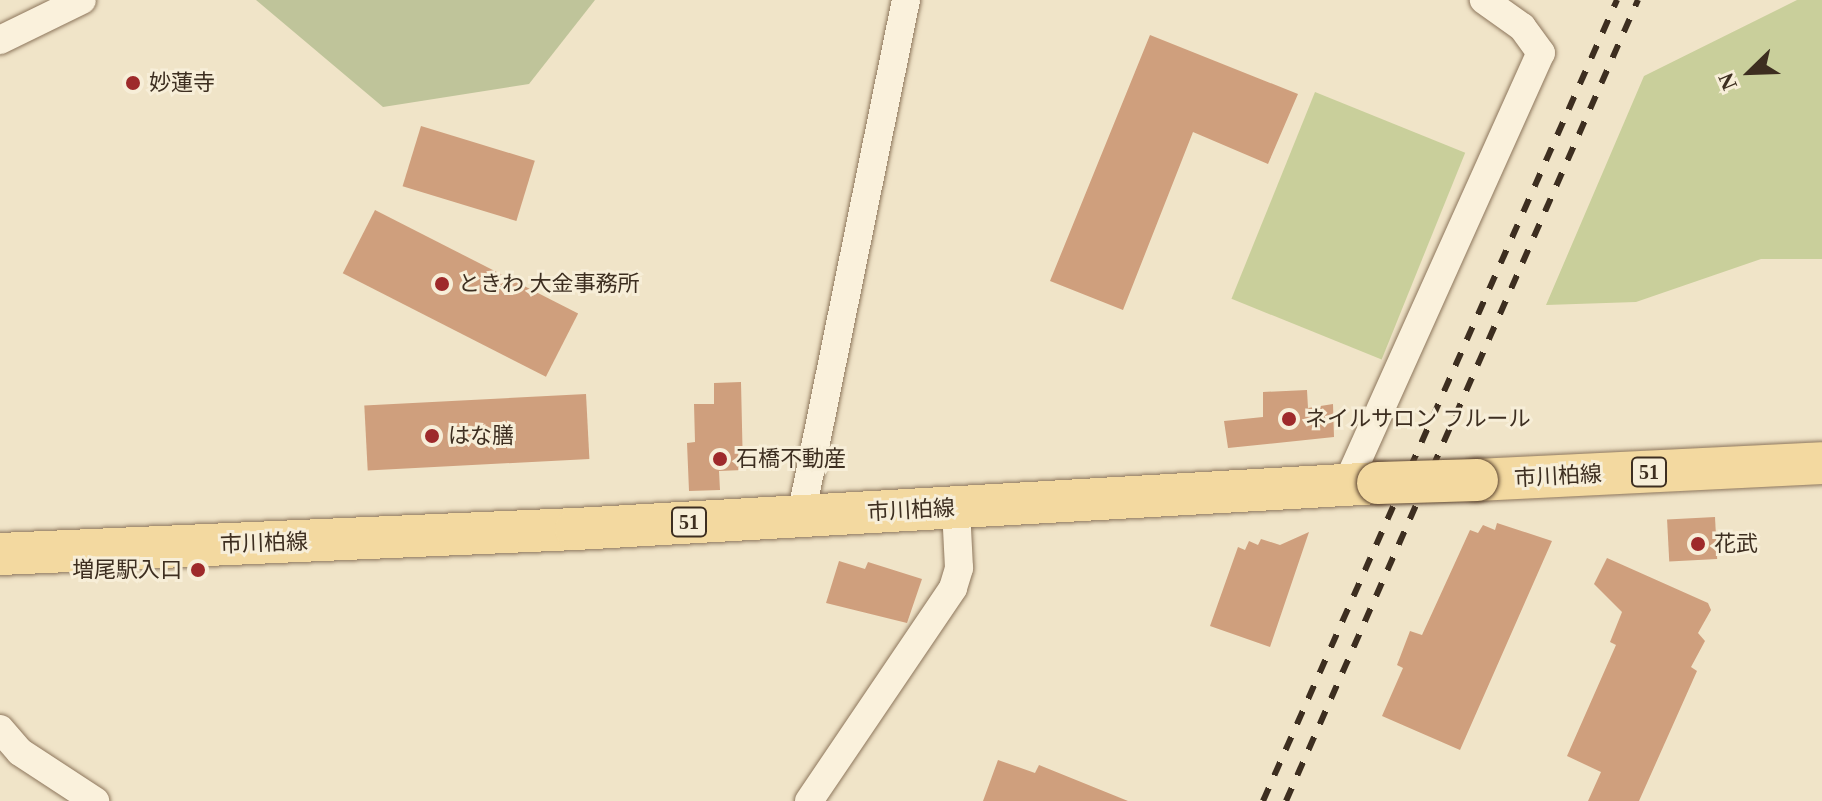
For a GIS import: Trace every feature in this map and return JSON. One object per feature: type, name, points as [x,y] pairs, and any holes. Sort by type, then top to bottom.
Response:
[{"type":"main road","name":"市川柏線","points":[[0,554],[1822,463]]},
{"type":"street","points":[[0,40],[82,0]]},
{"type":"street","points":[[801,516],[906,0]]},
{"type":"street","points":[[1362,484],[1541,53],[1522,27],[1484,0]]},
{"type":"street","points":[[809,801],[953,588],[959,568],[956,508]]},
{"type":"street","points":[[0,729],[20,752],[95,801]]},
{"type":"green space","points":[[256,0],[595,0],[529,84],[383,107]]},
{"type":"green space","points":[[1797,0],[1822,0],[1822,259],[1761,259],[1636,302],[1546,305],[1644,76]]},
{"type":"green space","points":[[1315,92],[1465,153],[1382,359],[1231,299]]},
{"type":"building","points":[[1150,35],[1298,94],[1268,164],[1193,132],[1123,310],[1050,281]]},
{"type":"building","points":[[421,126],[535,161],[516,221],[403,186]]},
{"type":"building","name":"ときわ 大金事務所","points":[[375,210],[578,314],[546,377],[343,273]]},
{"type":"building","points":[[741,382],[743,470],[719,471],[720,490],[689,491],[687,443],[695,442],[694,404],[714,404],[714,383]]},
{"type":"building","name":"ネイルサロン フルール","points":[[1307,390],[1308,408],[1333,404],[1334,437],[1228,448],[1224,421],[1263,417],[1263,392]]},
{"type":"building","points":[[586,394],[589,459],[368,471],[364,406]]},
{"type":"building","points":[[1715,517],[1717,559],[1669,561],[1667,520]]},
{"type":"building","points":[[1497,523],[1552,541],[1460,750],[1382,716],[1403,668],[1397,665],[1410,631],[1422,635],[1470,530],[1478,533],[1483,525],[1495,530]]},
{"type":"building","points":[[1309,532],[1270,647],[1210,626],[1238,547],[1245,550],[1249,541],[1258,545],[1261,539],[1280,545]]},
{"type":"building","points":[[1607,558],[1708,603],[1711,610],[1698,633],[1705,641],[1691,667],[1697,671],[1639,801],[1588,801],[1601,772],[1567,756],[1616,645],[1610,642],[1622,612],[1594,584]]},
{"type":"building","points":[[839,561],[865,569],[868,562],[922,579],[907,623],[826,603]]},
{"type":"building","points":[[998,760],[1035,773],[1039,765],[1128,801],[983,801]]},
{"type":"railway","points":[[1263,801],[1617,0]]},
{"type":"railway","points":[[1286,801],[1638,0]]},
{"type":"place","name":"妙蓮寺","points":[[133,83]]},
{"type":"place","name":"ときわ 大金事務所","points":[[442,284]]},
{"type":"place","name":"ネイルサロン フルール","points":[[1289,419]]},
{"type":"place","name":"はな膳","points":[[432,436]]},
{"type":"place","name":"石橋不動産","points":[[720,459]]},
{"type":"place","name":"花武","points":[[1698,544]]},
{"type":"place","name":"増尾駅入口","points":[[198,570]]}]
